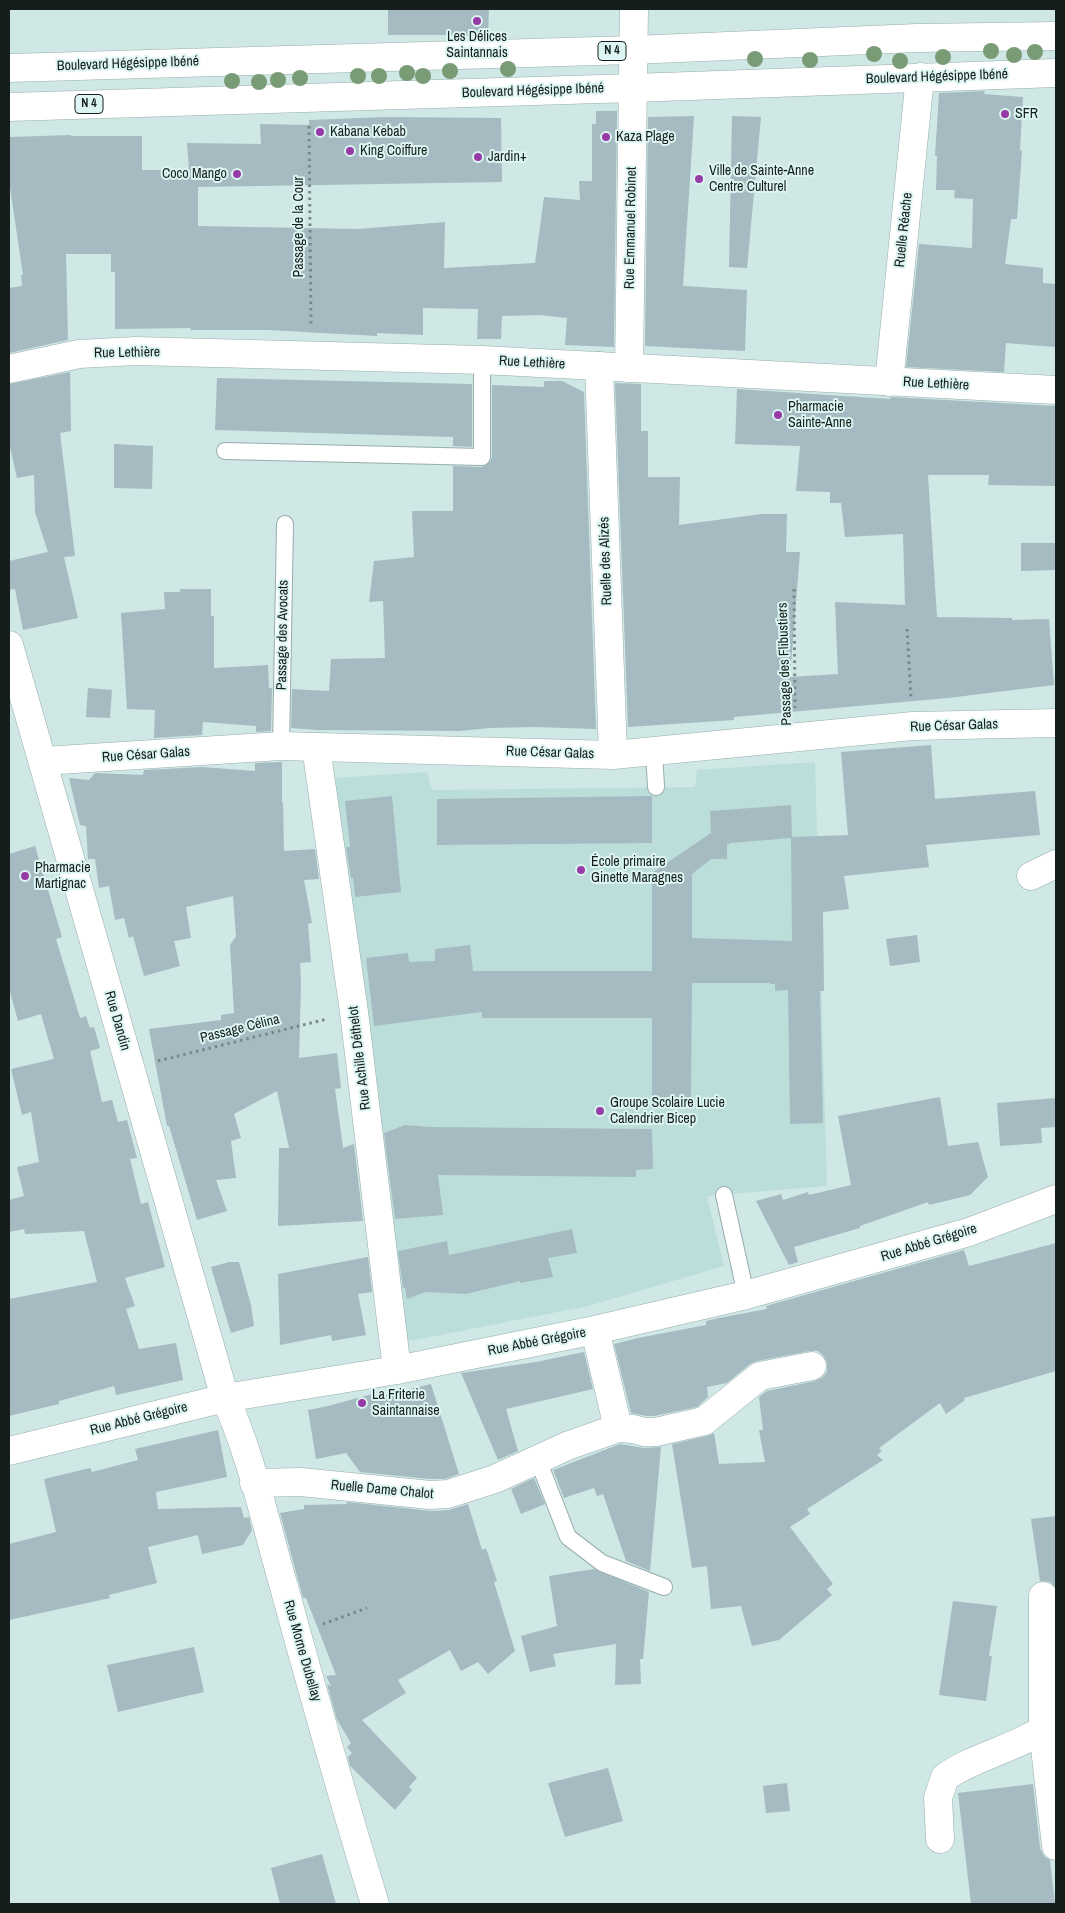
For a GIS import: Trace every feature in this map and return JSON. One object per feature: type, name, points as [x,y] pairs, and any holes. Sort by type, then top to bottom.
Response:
[{"type":"street","name":"Rue Emmanuel Robinet","points":[[629,368],[634,9]]},
{"type":"street","name":"Boulevard Hégésippe Ibéné","points":[[9,68],[633,50],[918,38],[1056,36]]},
{"type":"street","name":"Boulevard Hégésippe Ibéné","points":[[9,107],[1056,73]]},
{"type":"street","name":"Ruelle Réache","points":[[888,382],[920,77]]},
{"type":"street","name":"Rue Lethière","points":[[9,368],[79,354],[136,351],[482,360],[1056,390]]},
{"type":"street","name":"Ruelle des Alizés","points":[[599,366],[613,755]]},
{"type":"street","name":"Rue Dandin","points":[[9,644],[225,1398]]},
{"type":"street","name":"Rue César Galas","points":[[43,761],[281,746],[613,755],[913,726],[1056,723]]},
{"type":"street","name":"Rue Achille Déthelot","points":[[316,747],[354,1012],[397,1370]]},
{"type":"street","points":[[1031,876],[1056,864]]},
{"type":"street","name":"Rue Abbé Grégoire","points":[[9,1451],[225,1398],[397,1370],[595,1330],[746,1295],[969,1232],[1056,1199]]},
{"type":"street","points":[[595,1330],[618,1428],[656,1432],[704,1421],[760,1376],[812,1366]]},
{"type":"street","name":"Rue Morne Dubellay","points":[[225,1398],[234,1419],[254,1483],[342,1795],[375,1904]]},
{"type":"street","name":"Ruelle Dame Chalot","points":[[254,1483],[301,1482],[430,1495],[448,1494],[495,1479],[567,1446],[618,1428]]},
{"type":"street","points":[[1043,1596],[1056,1846]]},
{"type":"street","points":[[940,1839],[938,1798],[945,1777],[971,1762],[1019,1744],[1050,1724]]},
{"type":"lane","points":[[225,451],[482,457],[482,360]]},
{"type":"lane","name":"Passage des Avocats","points":[[281,746],[286,524]]},
{"type":"lane","points":[[654,751],[656,787]]},
{"type":"lane","points":[[724,1196],[746,1295]]},
{"type":"lane","points":[[538,1460],[568,1537],[602,1563],[664,1587]]},
{"type":"path","name":"Passage de la Cour","points":[[309,98],[311,355]]},
{"type":"path","name":"Passage des Flibustiers","points":[[794,589],[795,702],[800,737]]},
{"type":"path","points":[[907,629],[913,726]]},
{"type":"path","name":"Passage Célina","points":[[131,1068],[354,1012]]},
{"type":"path","points":[[297,1634],[367,1608]]},
{"type":"shaded area","points":[[815,762],[827,1186],[707,1196],[724,1266],[588,1306],[405,1342],[333,778],[427,772],[432,790],[695,787],[697,770]]},
{"type":"building","points":[[388,9],[489,9],[488,36],[388,35]]},
{"type":"building","points":[[985,91],[984,94],[1023,97],[1020,150],[1022,151],[1017,219],[1011,219],[1005,264],[1043,268],[1043,283],[1056,284],[1056,347],[1006,343],[1004,372],[906,367],[919,244],[972,248],[973,199],[954,198],[955,190],[936,190],[937,156],[935,156],[939,93]]},
{"type":"building","points":[[596,111],[617,111],[614,347],[565,345],[567,318],[540,315],[502,316],[501,339],[477,339],[478,309],[423,308],[423,335],[377,333],[377,336],[268,330],[190,330],[191,328],[115,329],[115,272],[111,272],[111,254],[66,254],[68,340],[9,353],[9,288],[22,286],[21,275],[23,275],[9,181],[9,137],[71,135],[142,136],[142,170],[189,170],[187,143],[261,144],[260,124],[309,125],[309,120],[385,117],[501,118],[502,182],[198,187],[198,226],[358,229],[445,222],[444,268],[535,263],[544,197],[580,200],[579,181],[592,181],[592,124],[596,124]]},
{"type":"building","points":[[694,116],[683,286],[747,290],[745,351],[645,346],[648,117]]},
{"type":"building","points":[[732,116],[761,117],[747,268],[729,267]]},
{"type":"building","points":[[70,372],[71,431],[60,433],[75,556],[64,557],[78,618],[23,630],[15,589],[9,590],[9,561],[48,552],[35,512],[34,475],[17,478],[9,443],[9,384]]},
{"type":"building","points":[[217,378],[472,384],[472,447],[453,446],[453,437],[215,430]]},
{"type":"building","points":[[544,381],[562,381],[584,392],[596,729],[536,727],[459,731],[317,730],[291,728],[292,689],[329,691],[331,659],[385,658],[383,601],[369,602],[374,561],[414,557],[412,511],[453,511],[453,466],[482,467],[490,462],[492,457],[492,385],[544,387]]},
{"type":"building","points":[[615,383],[641,384],[641,431],[648,431],[648,477],[680,477],[679,525],[762,514],[787,514],[786,552],[800,552],[790,677],[838,674],[835,602],[905,605],[903,534],[845,537],[841,503],[830,503],[830,492],[796,491],[800,446],[735,444],[737,389],[890,399],[891,397],[1056,406],[1056,486],[988,485],[989,475],[928,475],[937,617],[1012,618],[1012,620],[1049,619],[1054,685],[948,698],[734,717],[734,720],[628,727]]},
{"type":"building","points":[[114,444],[153,446],[152,489],[114,488]]},
{"type":"building","points":[[1021,543],[1055,543],[1055,570],[1021,571]]},
{"type":"building","points":[[180,589],[211,589],[211,616],[214,616],[214,668],[268,665],[269,688],[272,688],[271,731],[256,732],[256,726],[203,722],[202,735],[154,738],[155,710],[127,709],[121,613],[165,609],[164,592],[180,592]]},
{"type":"building","points":[[88,688],[112,690],[110,718],[86,717]]},
{"type":"building","points":[[931,745],[935,799],[1035,791],[1040,835],[926,845],[929,867],[844,876],[849,909],[823,912],[824,991],[820,991],[823,1123],[790,1124],[788,990],[775,991],[775,984],[692,983],[691,1098],[652,1097],[652,1018],[482,1018],[482,1012],[374,1026],[366,958],[408,953],[409,962],[435,961],[435,949],[470,945],[473,971],[652,971],[652,873],[711,833],[710,811],[791,805],[792,837],[848,835],[841,752]],"holes":[[[791,838],[792,941],[692,938],[692,874],[711,859],[727,859],[727,845],[731,843]]]},
{"type":"building","points":[[282,762],[284,851],[315,849],[319,879],[304,880],[312,923],[308,924],[311,962],[300,963],[299,1058],[337,1053],[341,1088],[335,1089],[343,1148],[354,1144],[363,1221],[278,1226],[279,1148],[289,1148],[277,1091],[234,1114],[241,1138],[231,1141],[236,1178],[216,1180],[227,1211],[197,1220],[169,1126],[167,1126],[149,1029],[221,1020],[221,1015],[234,1013],[230,945],[236,936],[233,896],[186,907],[191,938],[174,941],[180,966],[144,976],[133,936],[129,938],[124,918],[115,920],[109,886],[99,888],[95,859],[88,859],[86,826],[80,825],[69,778],[89,780],[95,773],[143,775],[144,770],[202,767],[255,771],[255,763]]},
{"type":"building","points":[[392,796],[401,892],[355,897],[346,847],[350,847],[345,801]]},
{"type":"building","points":[[652,796],[652,843],[437,845],[437,799]]},
{"type":"building","points":[[35,846],[62,937],[56,939],[80,1018],[86,1016],[90,1028],[94,1027],[100,1048],[90,1051],[102,1102],[112,1100],[118,1122],[127,1120],[137,1158],[130,1159],[141,1204],[148,1202],[165,1267],[125,1278],[135,1306],[126,1309],[139,1349],[176,1343],[183,1380],[116,1395],[114,1386],[59,1401],[59,1404],[9,1416],[9,1299],[97,1282],[84,1231],[25,1234],[24,1229],[9,1232],[9,1200],[24,1196],[17,1167],[39,1162],[31,1112],[22,1115],[11,1069],[54,1059],[41,1014],[18,1021],[9,988],[9,854]]},
{"type":"building","points":[[917,935],[920,962],[890,966],[886,939]]},
{"type":"building","points":[[940,1097],[948,1146],[978,1142],[988,1177],[970,1195],[929,1205],[928,1202],[860,1226],[860,1228],[794,1247],[798,1262],[789,1265],[756,1201],[781,1194],[783,1200],[808,1192],[809,1195],[851,1185],[838,1116]]},
{"type":"building","points":[[1056,1098],[1056,1127],[1041,1128],[1042,1143],[1000,1146],[997,1103]]},
{"type":"building","points":[[405,1125],[431,1127],[652,1129],[653,1169],[636,1170],[636,1177],[438,1175],[443,1215],[395,1219],[384,1133]]},
{"type":"building","points":[[572,1229],[577,1253],[548,1258],[553,1277],[520,1283],[520,1281],[466,1294],[426,1292],[407,1299],[405,1288],[403,1288],[398,1251],[447,1241],[449,1255]]},
{"type":"building","points":[[1056,1243],[1056,1371],[964,1398],[965,1400],[946,1414],[940,1403],[879,1448],[882,1451],[877,1455],[883,1460],[807,1509],[810,1514],[790,1527],[833,1584],[827,1589],[832,1595],[779,1640],[752,1646],[741,1606],[711,1609],[707,1566],[692,1568],[672,1444],[714,1433],[719,1464],[765,1462],[759,1430],[763,1430],[759,1397],[767,1391],[822,1378],[827,1372],[827,1363],[823,1355],[818,1351],[757,1361],[750,1364],[727,1383],[707,1387],[708,1397],[697,1407],[646,1416],[631,1413],[614,1344],[706,1325],[706,1321],[767,1309],[766,1306],[964,1250],[969,1266]]},
{"type":"building","points":[[368,1257],[372,1292],[358,1294],[366,1335],[332,1341],[331,1335],[280,1345],[278,1274]]},
{"type":"building","points":[[229,1262],[239,1262],[251,1305],[254,1326],[231,1333],[211,1267]]},
{"type":"building","points":[[584,1352],[593,1389],[506,1409],[518,1451],[498,1460],[461,1373],[536,1362]]},
{"type":"building","points":[[431,1384],[459,1474],[445,1479],[430,1479],[360,1472],[346,1453],[316,1459],[308,1410],[372,1394],[373,1398]]},
{"type":"building","points":[[218,1430],[227,1477],[156,1492],[158,1509],[241,1507],[244,1518],[249,1517],[252,1530],[243,1545],[202,1554],[198,1535],[148,1547],[157,1583],[109,1595],[110,1598],[9,1620],[9,1544],[56,1532],[44,1479],[90,1468],[92,1472],[138,1460],[135,1449]]},
{"type":"building","points":[[620,1444],[644,1448],[661,1447],[650,1571],[626,1561],[603,1494],[597,1496],[594,1488],[564,1498],[553,1470]]},
{"type":"building","points":[[534,1478],[545,1504],[521,1514],[511,1489]]},
{"type":"building","points":[[347,1502],[431,1511],[449,1510],[468,1504],[482,1550],[486,1548],[497,1581],[494,1582],[515,1651],[488,1674],[478,1662],[461,1671],[450,1650],[398,1680],[406,1693],[362,1720],[417,1778],[409,1787],[412,1790],[395,1810],[350,1766],[348,1757],[352,1753],[347,1747],[351,1743],[337,1720],[327,1684],[331,1686],[326,1676],[336,1675],[306,1598],[303,1598],[280,1513],[304,1509],[304,1505],[347,1504]]},
{"type":"building","points":[[1056,1516],[1056,1588],[1050,1582],[1040,1581],[1031,1519]]},
{"type":"building","points":[[594,1569],[649,1592],[643,1659],[640,1659],[641,1684],[615,1685],[616,1644],[553,1654],[556,1666],[530,1672],[521,1636],[557,1626],[549,1576]]},
{"type":"building","points":[[953,1601],[997,1606],[989,1656],[992,1656],[986,1701],[939,1695]]},
{"type":"building","points":[[194,1647],[204,1692],[118,1712],[107,1665]]},
{"type":"building","points":[[608,1768],[623,1821],[565,1837],[548,1783]]},
{"type":"building","points":[[787,1783],[790,1811],[766,1813],[763,1786]]},
{"type":"building","points":[[1033,1784],[1040,1848],[1044,1856],[1050,1860],[1055,1904],[971,1904],[958,1793]]},
{"type":"building","points":[[322,1854],[336,1904],[280,1904],[271,1868]]},
{"type":"place","name":"Les Délices Saintannais","points":[[477,21]]},
{"type":"place","name":"SFR","points":[[1005,114]]},
{"type":"place","name":"Kabana Kebab","points":[[320,132]]},
{"type":"place","name":"Kaza Plage","points":[[606,137]]},
{"type":"place","name":"King Coiffure","points":[[350,151]]},
{"type":"place","name":"Jardin+","points":[[478,157]]},
{"type":"place","name":"Coco Mango","points":[[237,174]]},
{"type":"place","name":"Ville de Sainte-Anne Centre Culturel","points":[[699,179]]},
{"type":"place","name":"Pharmacie Sainte-Anne","points":[[778,415]]},
{"type":"place","name":"École primaire Ginette Maragnes","points":[[581,870]]},
{"type":"place","name":"Pharmacie Martignac","points":[[25,876]]},
{"type":"place","name":"Groupe Scolaire Lucie Calendrier Bicep","points":[[600,1111]]},
{"type":"place","name":"La Friterie Saintannaise","points":[[362,1403]]}]
